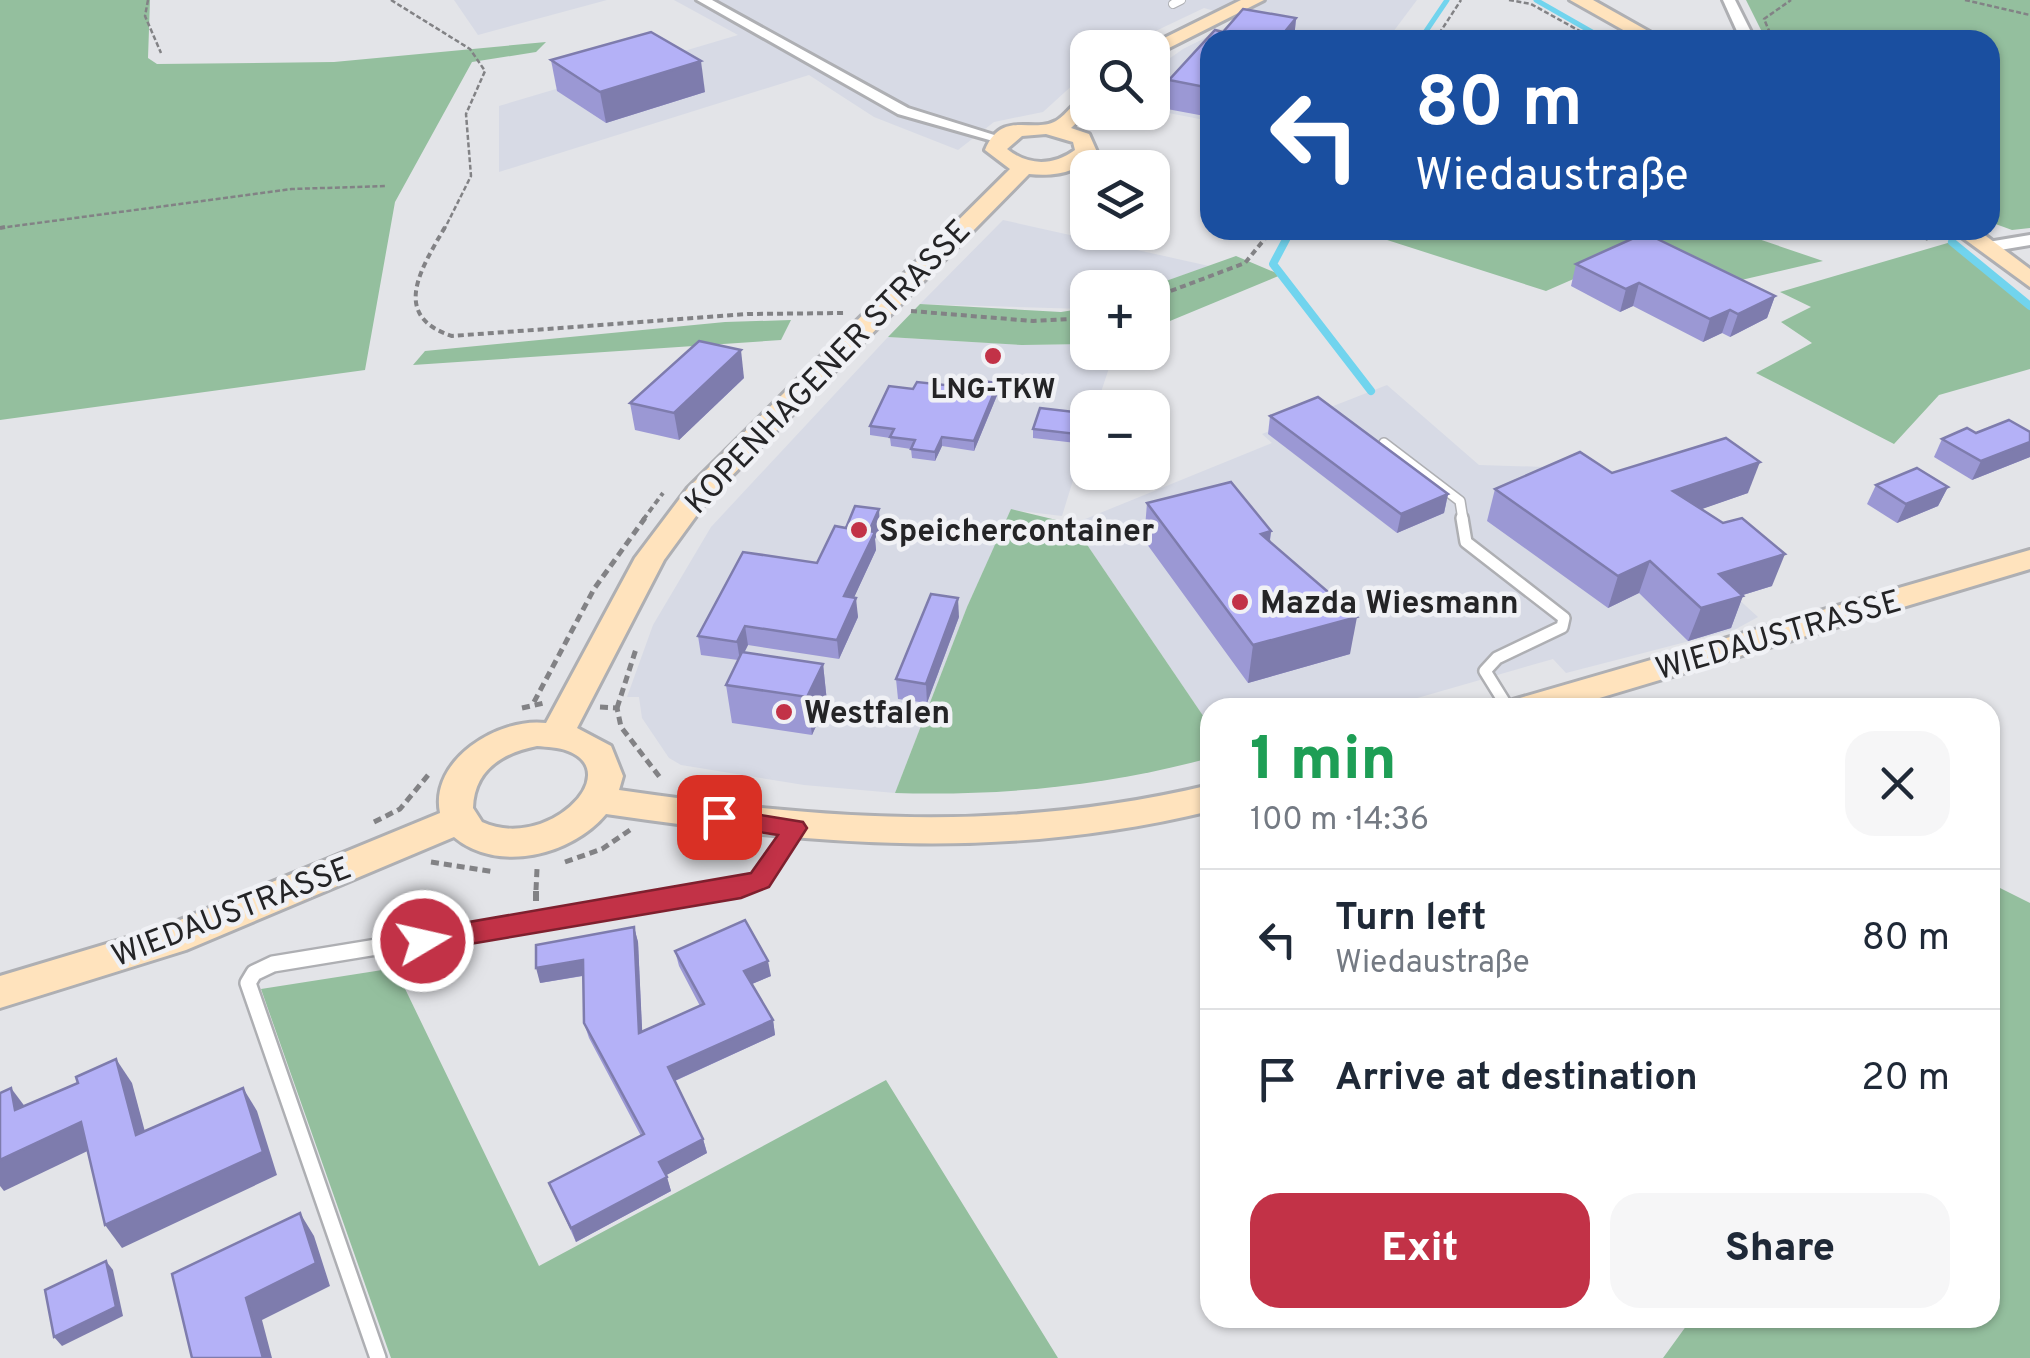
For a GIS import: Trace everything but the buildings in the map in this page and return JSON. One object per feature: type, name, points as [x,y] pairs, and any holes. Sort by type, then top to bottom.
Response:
[{"type":"main road","points":[[1170,42],[1205,28],[1255,0]]},
{"type":"main road","points":[[1578,0],[1636,30]]},
{"type":"main road","points":[[1059,129],[1070,118]]},
{"type":"main road","points":[[1059,129],[1082,138],[1086,145],[1080,158],[1059,166],[1025,166],[1000,156],[996,150],[1000,139],[1020,130],[1059,129]]},
{"type":"main road","name":"KOPENHAGENER STRASSE","points":[[557,734],[610,628],[662,539],[725,462],[1025,166]]},
{"type":"main road","points":[[1978,240],[2030,280]]},
{"type":"main road","name":"WIEDAUSTRASSE","points":[[1559,698],[2030,559]]},
{"type":"main road","points":[[557,734],[579,740],[605,762],[608,779],[602,800],[575,826],[529,843],[482,838],[459,820],[454,795],[474,760],[514,738],[557,734]]},
{"type":"main road","points":[[602,800],[794,828],[972,834],[1070,825],[1200,800]]},
{"type":"main road","name":"WIEDAUSTRASSE","points":[[0,992],[172,939],[459,820]]},
{"type":"street","points":[[703,0],[903,110],[1000,139]]},
{"type":"street","points":[[1728,0],[1743,30]]},
{"type":"street","points":[[1988,247],[2030,240]]},
{"type":"lane","points":[[1384,443],[1460,502],[1466,542],[1564,618],[1562,627],[1497,658],[1485,670],[1502,698]]},
{"type":"lane","points":[[378,1358],[248,983],[254,973],[273,964],[741,888],[760,880],[773,866],[794,828]]},
{"type":"path","points":[[148,0],[145,16],[161,52]]},
{"type":"path","points":[[391,0],[430,29],[458,39],[478,52],[486,71],[466,109],[472,174],[443,238],[426,260],[415,289],[418,320],[443,335],[748,314],[879,311]]},
{"type":"path","points":[[1441,30],[1460,0]]},
{"type":"path","points":[[1509,0],[1531,4],[1578,30]]},
{"type":"path","points":[[1769,30],[1764,19],[1791,0]]},
{"type":"path","points":[[1965,0],[2030,15]]},
{"type":"path","points":[[0,228],[292,189],[387,186]]},
{"type":"path","points":[[1170,291],[1245,262],[1264,240]]},
{"type":"path","points":[[922,297],[909,311],[1033,322],[1070,319]]},
{"type":"path","points":[[618,708],[642,634]]},
{"type":"path","points":[[659,780],[677,782]]},
{"type":"shaded area","points":[[454,0],[607,0],[478,35]]},
{"type":"shaded area","points":[[674,0],[1417,0],[1394,30],[1221,30],[1243,19],[1204,8],[1158,30],[1070,30],[1070,87],[1043,112],[994,122],[958,150],[874,117],[809,75],[499,172],[499,106],[738,35]]},
{"type":"shaded area","points":[[1200,40],[1200,119],[1170,113],[1170,58]]},
{"type":"shaded area","points":[[1003,220],[1070,235],[1070,250],[1137,250],[1209,266],[1170,280],[1170,270],[1070,270],[1070,309],[920,304]]},
{"type":"shaded area","points":[[888,337],[1070,344],[1070,370],[1108,370],[1102,390],[1070,390],[1070,490],[1062,516],[1011,510],[967,607],[895,793],[804,785],[681,765],[669,758],[642,718],[639,697],[627,697],[653,625],[711,527]]},
{"type":"shaded area","points":[[1387,385],[1479,465],[1546,467],[1712,575],[1758,617],[1736,629],[1566,673],[1553,659],[1417,698],[1200,698],[1200,711],[1073,524],[1157,490],[1170,490],[1170,485],[1272,443],[1262,434]]},
{"type":"green space","points":[[0,0],[150,0],[148,58],[157,64],[334,62],[546,42],[536,52],[472,62],[395,202],[365,370],[0,420]]},
{"type":"green space","points":[[1746,0],[2030,0],[2030,228],[2012,230],[2000,226],[2000,30],[1761,30]]},
{"type":"green space","points":[[1387,240],[1761,240],[1823,261],[1737,281],[1638,251],[1546,291]]},
{"type":"green space","points":[[1951,242],[2030,307],[2030,369],[1939,395],[1894,444],[1756,373],[1812,343],[1781,322],[1811,307],[1780,292]]},
{"type":"green space","points":[[1236,256],[1281,275],[1170,321],[1170,280]]},
{"type":"green space","points":[[920,304],[1070,311],[1070,344],[888,337]]},
{"type":"green space","points":[[791,320],[781,340],[413,365],[425,351],[725,322]]},
{"type":"green space","points":[[1011,509],[1073,524],[1200,711],[1200,761],[1132,776],[1054,787],[975,793],[895,793],[967,607]]},
{"type":"green space","points":[[2000,888],[2030,903],[2030,1358],[1663,1358],[1685,1328],[2000,1328]]},
{"type":"green space","points":[[395,968],[539,1266],[886,1080],[1058,1358],[391,1358],[261,989]]},
{"type":"waterway","points":[[1427,30],[1447,0]]},
{"type":"waterway","points":[[1536,0],[1588,30]]},
{"type":"waterway","points":[[1286,240],[1273,264],[1371,391]]},
{"type":"waterway","points":[[1952,242],[2030,306]]},
{"type":"place","name":"LNG-TKW","points":[[993,356]]},
{"type":"place","name":"Speichercontainer","points":[[859,530]]},
{"type":"place","name":"Mazda Wiesmann","points":[[1240,602]]},
{"type":"place","name":"Westfalen","points":[[784,712]]},
{"type":"route","points":[[423,941],[677,902],[741,888],[760,880],[773,866],[794,828],[719,817]]}]
